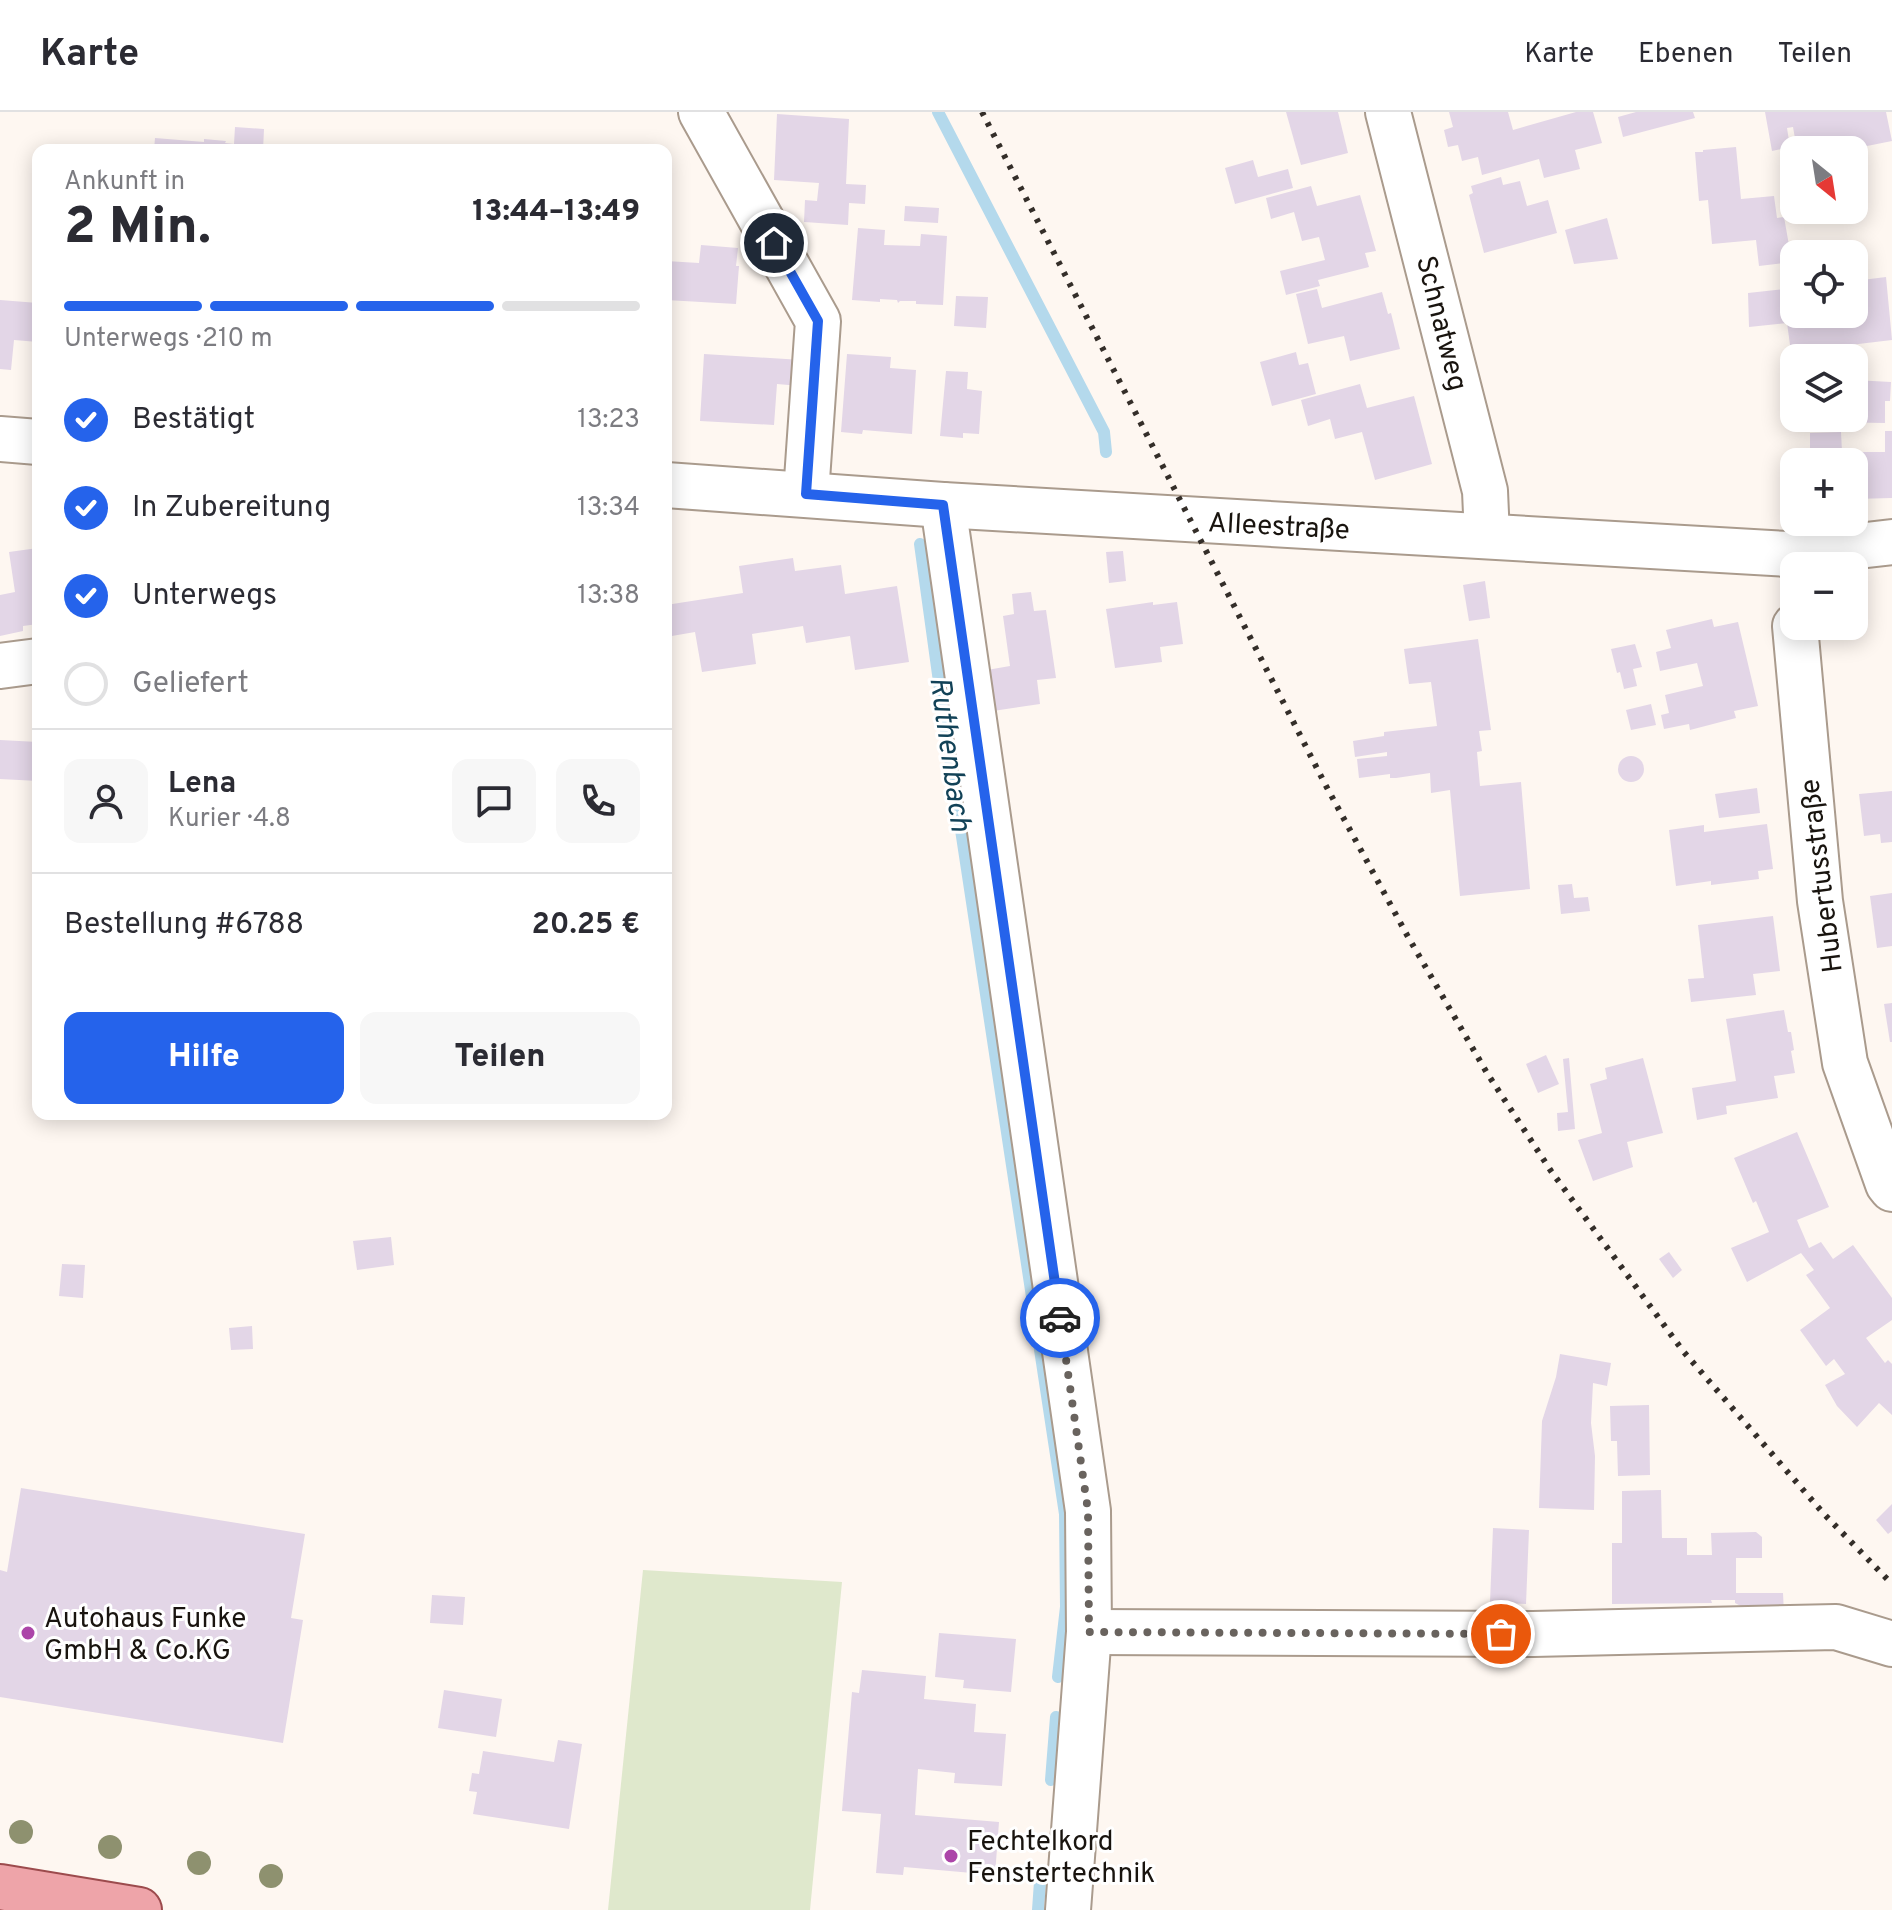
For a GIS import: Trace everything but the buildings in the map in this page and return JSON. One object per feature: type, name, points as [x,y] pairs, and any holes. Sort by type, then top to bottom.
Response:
[{"type":"main road","points":[[0,1887],[139,1910]]},
{"type":"street","points":[[701,112],[818,321],[806,494]]},
{"type":"street","name":"Schnatweg","points":[[1388,112],[1485,491],[1487,536]]},
{"type":"street","points":[[0,439],[32,442]]},
{"type":"street","name":"Alleestraße","points":[[672,485],[943,505],[1780,554]]},
{"type":"street","points":[[943,505],[1088,1511],[1089,1632],[1068,1910]]},
{"type":"street","name":"Alleestraße","points":[[1805,552],[1892,542]]},
{"type":"street","name":"Hubertusstraße","points":[[1796,640],[1820,901],[1845,1063],[1878,1120],[1888,1184],[1892,1189]]},
{"type":"street","points":[[0,666],[32,662]]},
{"type":"street","points":[[1089,1632],[1533,1634],[1836,1627],[1892,1644]]},
{"type":"green space","points":[[643,1570],[842,1582],[810,1910],[608,1910]]},
{"type":"waterway","name":"Ruthenbach","points":[[938,112],[1104,432],[1106,452]]},
{"type":"waterway","name":"Ruthenbach","points":[[920,544],[1065,1514],[1066,1607],[1058,1677]]},
{"type":"waterway","name":"Ruthenbach","points":[[1051,1780],[1056,1717]]},
{"type":"waterway","name":"Ruthenbach","points":[[1038,1910],[1040,1882]]},
{"type":"railway","points":[[982,112],[1325,784],[1487,1073],[1551,1171],[1683,1351],[1824,1514],[1892,1584]]},
{"type":"way so far","points":[[1060,1318],[1088,1511],[1089,1632],[1501,1634]]},
{"type":"place","name":"Autohaus Funke GmbH & Co.KG","points":[[28,1633]]},
{"type":"place","name":"Fechtelkord Fenstertechnik","points":[[951,1856]]},
{"type":"route","points":[[774,243],[818,321],[806,494],[943,505],[1060,1318]]}]
